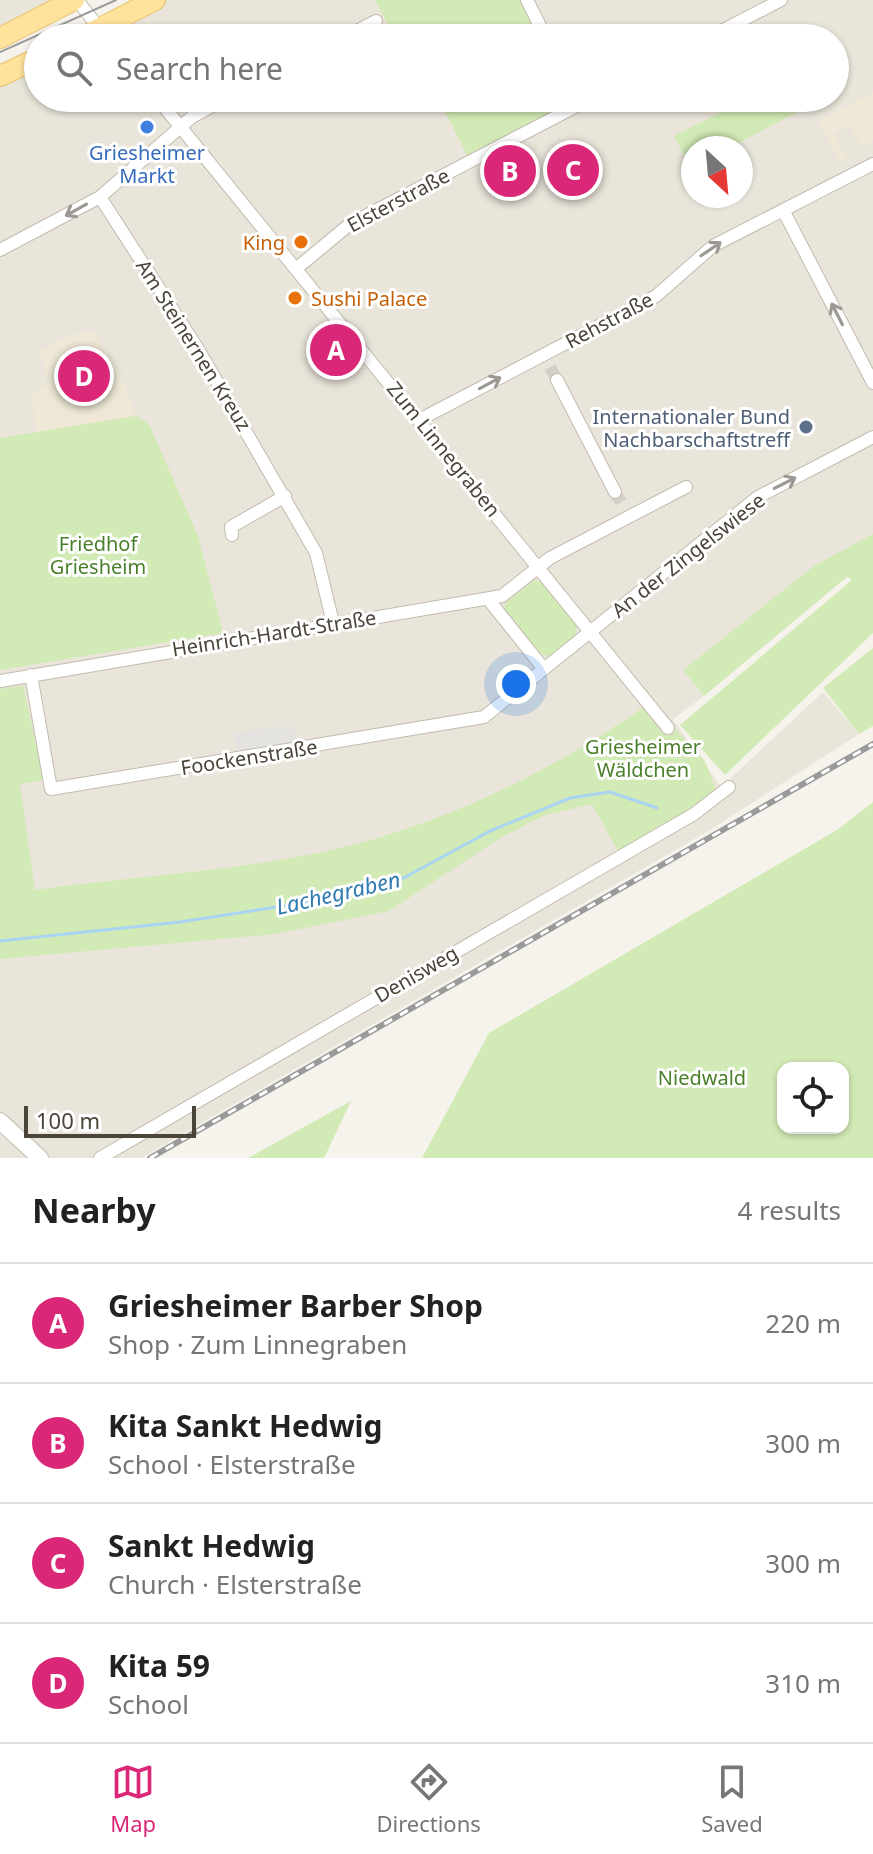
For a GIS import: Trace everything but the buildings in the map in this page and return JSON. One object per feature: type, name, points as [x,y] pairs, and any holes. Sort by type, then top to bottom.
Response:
[{"type":"main road","points":[[28,24],[76,0]]},
{"type":"main road","points":[[119,24],[155,0]]},
{"type":"main road","points":[[0,38],[24,26]]},
{"type":"main road","points":[[0,76],[24,65]]},
{"type":"street","points":[[76,0],[96,24]]},
{"type":"street","points":[[527,0],[539,24]]},
{"type":"street","points":[[735,24],[781,0]]},
{"type":"street","points":[[370,24],[376,21]]},
{"type":"street","name":"Zum Linnegraben","points":[[168,112],[421,419],[668,728]]},
{"type":"street","points":[[0,250],[100,197],[180,127],[204,112]]},
{"type":"street","name":"Elsterstraße","points":[[297,268],[350,224],[560,112]]},
{"type":"street","name":"Rehstraße","points":[[421,419],[656,296],[713,246],[873,164]]},
{"type":"street","name":"Am Steinernen Kreuz","points":[[100,197],[184,326],[285,496],[316,553],[333,623]]},
{"type":"street","points":[[783,210],[873,383]]},
{"type":"street","points":[[544,354],[550,367]]},
{"type":"street","points":[[557,380],[615,492]]},
{"type":"street","name":"An der Zingelswiese","points":[[590,632],[758,497],[873,437]]},
{"type":"street","name":"Heinrich-Hardt-Straße","points":[[0,681],[502,596],[539,567],[626,512],[686,487]]},
{"type":"street","points":[[232,535],[231,527],[285,496]]},
{"type":"street","points":[[488,599],[544,669]]},
{"type":"street","name":"Foockenstraße","points":[[31,675],[51,789],[484,717],[590,632]]},
{"type":"street","name":"Denisweg","points":[[100,1158],[694,814],[729,787]]},
{"type":"street","points":[[0,1121],[40,1158]]},
{"type":"shaded area","points":[[0,0],[74,0],[24,24],[0,38]]},
{"type":"shaded area","points":[[155,0],[873,0],[873,537],[684,670],[704,696],[673,719],[721,787],[823,692],[859,734],[710,830],[141,1158],[0,1158],[0,76],[24,65],[24,112],[849,112],[849,24],[108,24]]},
{"type":"shaded area","points":[[873,92],[873,140],[862,146],[849,124],[833,133],[848,160],[841,163],[819,121],[836,112],[849,112],[849,105]]},
{"type":"shaded area","points":[[93,331],[117,368],[136,416],[37,433],[31,395],[49,383],[40,352],[66,336]]},
{"type":"shaded area","points":[[294,725],[297,751],[237,759],[234,733]]},
{"type":"green space","points":[[375,0],[527,0],[539,24],[388,24]]},
{"type":"green space","points":[[445,112],[565,112],[470,161]]},
{"type":"green space","points":[[721,112],[798,112],[751,136],[681,136],[681,150],[674,136]]},
{"type":"green space","name":"Friedhof Griesheim","points":[[136,416],[149,424],[198,536],[223,633],[0,670],[0,438]]},
{"type":"green space","points":[[873,534],[873,633],[725,775],[680,725],[852,580],[847,577],[704,696],[683,670],[814,566]]},
{"type":"green space","points":[[534,580],[542,582],[577,626],[576,635],[551,656],[542,655],[505,613],[505,603]]},
{"type":"green space","points":[[873,648],[873,726],[859,734],[823,688]]},
{"type":"green space","name":"Griesheimer Wäldchen","points":[[23,686],[44,780],[20,784],[35,890],[197,872],[356,844],[434,819],[510,786],[582,747],[651,702],[705,761],[716,790],[673,832],[621,857],[592,804],[543,816],[500,838],[389,911],[275,934],[0,959],[0,689]]},
{"type":"green space","name":"Niedwald","points":[[873,802],[873,1158],[422,1158],[489,1033],[837,830]]},
{"type":"green space","points":[[351,1101],[324,1158],[248,1158]]},
{"type":"waterway","name":"Lachegraben","points":[[0,941],[180,922],[309,902],[398,881],[490,831],[570,798],[610,792],[657,808]]},
{"type":"tunnel","points":[[550,367],[557,380]]},
{"type":"tunnel","points":[[615,492],[623,506]]},
{"type":"tram line","points":[[62,24],[116,0]]},
{"type":"tram line","points":[[0,52],[24,41]]},
{"type":"railway","points":[[150,1158],[873,744]]},
{"type":"place","name":"Griesheimer Markt","points":[[147,127]]},
{"type":"place","name":"Sankt Hedwig","points":[[573,170]]},
{"type":"place","name":"Kita Sankt Hedwig","points":[[510,171]]},
{"type":"place","name":"King","points":[[301,242]]},
{"type":"place","name":"Sushi Palace","points":[[295,298]]},
{"type":"place","name":"Griesheimer Barber Shop","points":[[336,350]]},
{"type":"place","name":"Kita 59","points":[[84,376]]},
{"type":"place","name":"Internationaler Bund Nachbarschaftstreff","points":[[806,427]]}]
